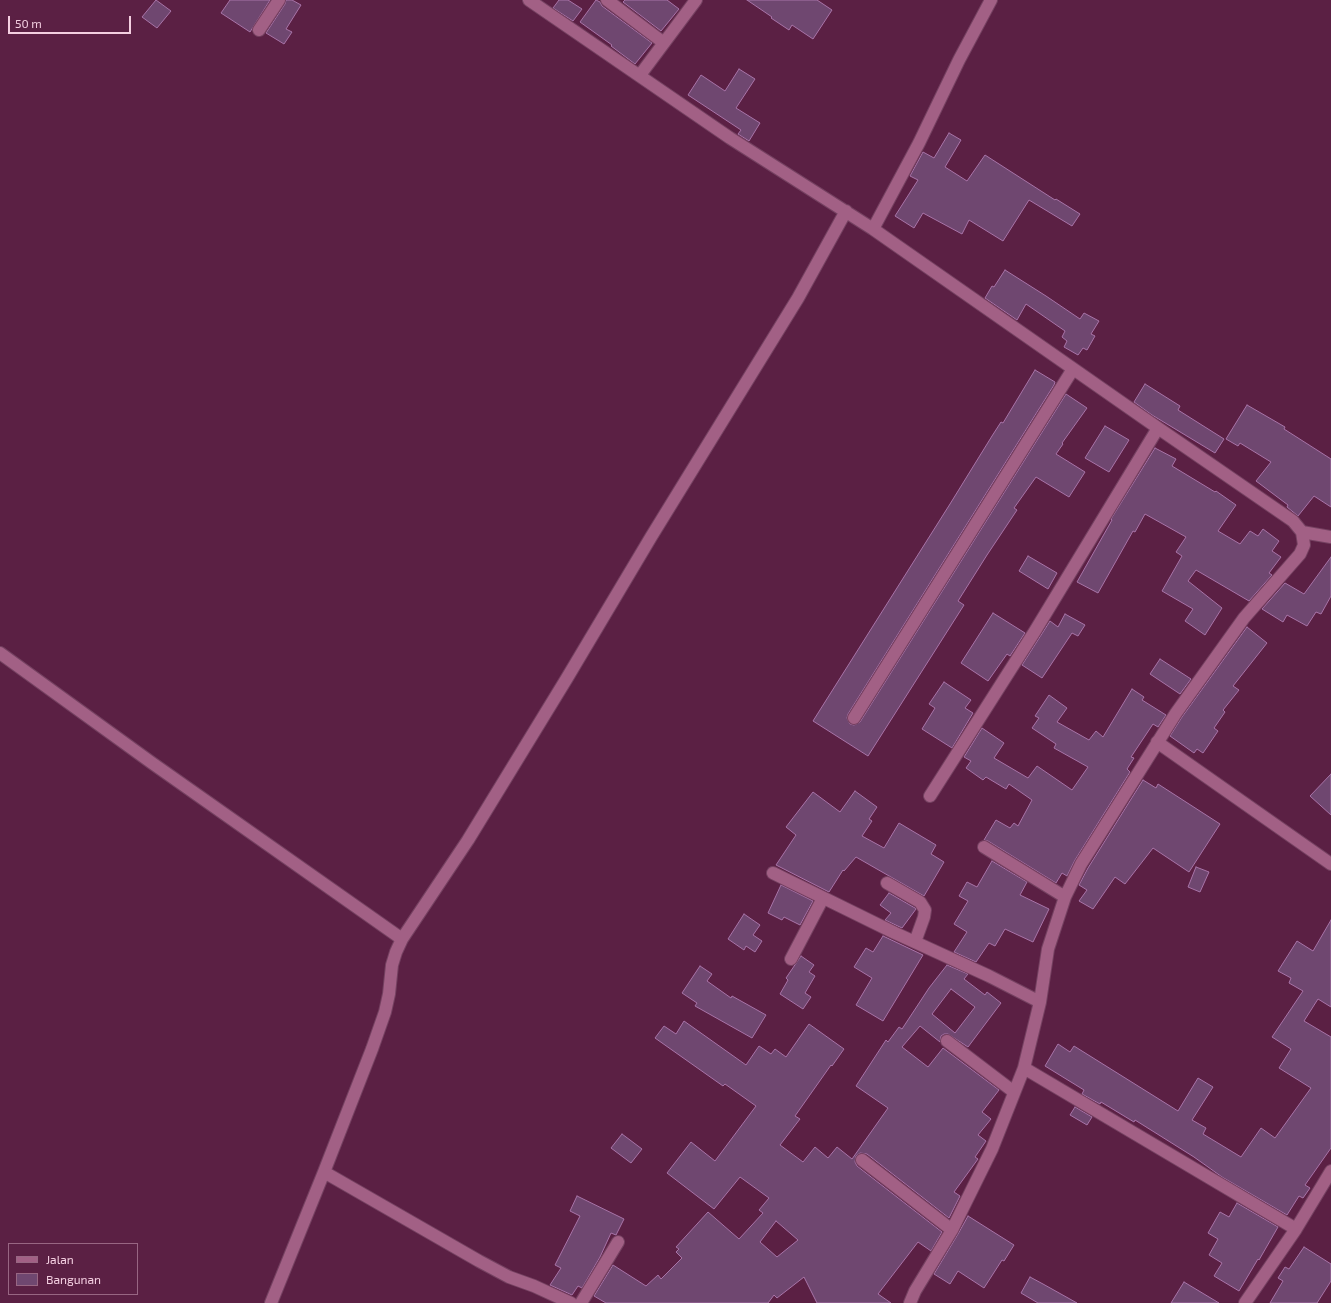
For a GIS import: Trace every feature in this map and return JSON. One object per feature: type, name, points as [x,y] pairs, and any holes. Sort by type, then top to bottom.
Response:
[{"type":"street","points":[[259,30],[279,0]]},
{"type":"street","points":[[529,0],[544,4],[640,75],[730,138],[873,229],[1293,521],[1302,532],[1304,545],[1300,554],[1244,618],[1176,713],[1081,864],[1065,897],[1048,950],[1040,1002],[1024,1068],[992,1149],[952,1230],[910,1303]]},
{"type":"street","points":[[607,0],[664,43]]},
{"type":"street","points":[[640,75],[696,0]]},
{"type":"street","points":[[873,229],[919,143],[959,60],[991,0]]},
{"type":"street","points":[[271,1303],[372,1049],[385,1012],[389,994],[392,965],[402,940],[468,840],[651,537],[798,298],[846,211]]},
{"type":"street","points":[[854,718],[1073,369]]},
{"type":"street","points":[[930,796],[1035,632],[1158,428]]},
{"type":"street","points":[[1302,532],[1331,537]]},
{"type":"street","points":[[0,653],[152,763],[402,940]]},
{"type":"street","points":[[1158,742],[1331,864]]},
{"type":"street","points":[[984,847],[1065,897]]},
{"type":"street","points":[[773,873],[989,976],[1040,1002]]},
{"type":"street","points":[[887,883],[920,902],[925,910],[915,942]]},
{"type":"street","points":[[791,959],[823,898]]},
{"type":"street","points":[[947,1041],[1014,1092]]},
{"type":"street","points":[[1024,1068],[1296,1229]]},
{"type":"street","points":[[862,1160],[952,1230]]},
{"type":"street","points":[[1245,1303],[1296,1229],[1331,1171]]},
{"type":"street","points":[[324,1172],[509,1277],[541,1289],[570,1303]]},
{"type":"street","points":[[581,1303],[618,1242]]},
{"type":"building","points":[[156,0],[171,11],[157,28],[142,17]]},
{"type":"building","points":[[230,0],[270,0],[250,32],[221,13]]},
{"type":"building","points":[[286,0],[292,0],[301,5],[286,29],[292,32],[284,44],[266,33],[285,4]]},
{"type":"building","points":[[559,0],[568,0],[582,9],[573,21],[553,8]]},
{"type":"building","points":[[596,0],[652,43],[635,64],[580,22]]},
{"type":"building","points":[[625,0],[667,0],[679,9],[661,31],[623,2]]},
{"type":"building","points":[[747,0],[817,0],[832,10],[813,39],[792,25],[789,30]]},
{"type":"building","points":[[739,69],[755,79],[736,108],[760,123],[749,141],[738,134],[741,130],[688,95],[701,75],[725,91]]},
{"type":"building","points":[[949,133],[961,140],[945,167],[967,181],[985,155],[1055,200],[1056,199],[1080,214],[1072,226],[1029,200],[1003,241],[969,220],[962,234],[923,213],[914,228],[895,216],[918,180],[910,176],[923,152],[934,158]]},
{"type":"building","points":[[1005,270],[1080,319],[1084,313],[1099,321],[1091,334],[1095,336],[1087,350],[1083,348],[1078,355],[1064,347],[1067,341],[1062,337],[1065,331],[1026,304],[1017,320],[985,298],[992,286],[994,287]]},
{"type":"building","points":[[1035,370],[1055,382],[1054,385],[848,714],[847,718],[850,724],[854,725],[860,722],[1066,394],[1087,408],[1056,454],[1085,472],[1069,497],[1036,477],[1014,508],[1017,510],[958,601],[964,605],[868,756],[813,721],[992,436],[1001,422],[1003,423]]},
{"type":"building","points":[[1145,384],[1180,406],[1178,410],[1224,439],[1215,453],[1152,415],[1134,402]]},
{"type":"building","points":[[1247,405],[1285,427],[1284,429],[1331,459],[1331,507],[1314,496],[1298,516],[1287,507],[1288,505],[1256,481],[1271,462],[1240,443],[1238,446],[1226,439]]},
{"type":"building","points":[[1105,426],[1129,440],[1109,472],[1085,458]]},
{"type":"building","points":[[1155,448],[1176,459],[1172,466],[1215,492],[1216,491],[1236,505],[1218,531],[1240,544],[1250,531],[1258,536],[1263,529],[1279,541],[1272,551],[1281,557],[1269,573],[1272,575],[1249,601],[1196,570],[1188,581],[1222,608],[1205,635],[1185,621],[1193,609],[1162,591],[1182,556],[1176,552],[1186,537],[1145,514],[1135,532],[1133,531],[1098,593],[1077,582],[1112,520],[1111,519]]},
{"type":"building","points":[[1028,556],[1057,573],[1048,589],[1019,571]]},
{"type":"building","points":[[1331,557],[1331,596],[1321,614],[1316,612],[1307,626],[1287,615],[1283,622],[1262,609],[1285,583],[1304,594]]},
{"type":"building","points":[[993,613],[1025,633],[1010,656],[1007,654],[988,681],[961,663]]},
{"type":"building","points":[[1065,614],[1085,625],[1078,636],[1072,633],[1042,678],[1022,665],[1050,621],[1058,627]]},
{"type":"building","points":[[1247,627],[1267,643],[1233,686],[1239,690],[1223,710],[1225,712],[1214,728],[1218,731],[1203,753],[1197,749],[1194,753],[1170,736]]},
{"type":"building","points":[[1160,659],[1191,679],[1180,694],[1150,674]]},
{"type":"building","points":[[944,682],[971,700],[965,708],[973,713],[952,748],[922,729],[935,708],[929,704]]},
{"type":"building","points":[[1132,689],[1144,697],[1142,700],[1166,715],[1158,727],[1153,724],[1131,757],[1134,758],[1127,769],[1130,772],[1075,860],[1067,876],[1062,873],[1056,883],[984,840],[996,820],[1010,828],[1014,823],[1018,826],[1032,800],[1009,784],[1006,789],[986,777],[983,780],[966,768],[971,761],[964,757],[982,728],[1004,743],[994,758],[1028,778],[1037,766],[1072,790],[1088,767],[1054,748],[1056,744],[1032,728],[1039,718],[1035,716],[1049,695],[1067,708],[1057,722],[1089,740],[1096,731],[1103,737]]},
{"type":"building","points":[[1331,774],[1331,815],[1310,796]]},
{"type":"building","points":[[1143,780],[1156,788],[1158,784],[1220,824],[1189,872],[1153,848],[1125,884],[1115,877],[1093,909],[1079,901],[1087,890],[1079,885]]},
{"type":"building","points":[[855,791],[877,807],[869,819],[872,821],[862,836],[884,848],[899,823],[936,845],[931,854],[944,862],[924,896],[856,857],[844,871],[843,870],[829,892],[776,865],[796,835],[786,827],[813,792],[840,812]]},
{"type":"building","points":[[992,861],[1027,882],[1020,895],[1049,909],[1033,942],[1005,929],[995,946],[989,943],[976,962],[954,952],[967,932],[954,924],[968,901],[959,896],[967,882],[977,887]]},
{"type":"building","points":[[1196,867],[1209,872],[1200,892],[1188,887]]},
{"type":"building","points":[[781,885],[813,901],[800,925],[784,917],[782,920],[768,913]]},
{"type":"building","points":[[889,893],[916,909],[902,928],[885,920],[891,913],[880,905]]},
{"type":"building","points":[[744,914],[760,925],[753,935],[762,941],[755,952],[746,946],[744,950],[728,939]]},
{"type":"building","points":[[1331,920],[1331,1007],[1318,999],[1304,1021],[1331,1037],[1331,1148],[1305,1185],[1310,1188],[1303,1198],[1299,1196],[1287,1215],[1222,1177],[1194,1157],[1135,1120],[1134,1122],[1101,1102],[1100,1104],[1082,1094],[1084,1090],[1045,1066],[1058,1044],[1070,1052],[1074,1046],[1178,1111],[1198,1078],[1213,1087],[1192,1120],[1206,1128],[1203,1134],[1241,1157],[1261,1128],[1275,1138],[1311,1088],[1279,1068],[1291,1049],[1272,1037],[1303,991],[1289,983],[1291,978],[1278,971],[1297,941],[1313,951]]},
{"type":"building","points":[[883,936],[923,955],[883,1021],[856,1005],[872,978],[854,967],[866,948],[873,952]]},
{"type":"building","points":[[801,956],[814,965],[809,972],[815,976],[805,993],[811,997],[803,1009],[780,994],[788,980],[786,978]]},
{"type":"building","points":[[947,965],[968,974],[964,979],[985,995],[987,992],[1001,1003],[968,1047],[948,1034],[941,1036],[940,1042],[920,1026],[902,1047],[928,1067],[943,1048],[999,1090],[982,1112],[991,1119],[978,1135],[986,1141],[975,1157],[978,1159],[954,1192],[960,1196],[949,1218],[867,1154],[860,1153],[856,1156],[855,1162],[857,1166],[942,1232],[931,1251],[918,1242],[878,1294],[891,1303],[817,1303],[804,1277],[777,1298],[774,1295],[768,1303],[606,1303],[594,1296],[613,1265],[646,1286],[658,1275],[661,1279],[682,1258],[676,1252],[679,1249],[676,1247],[708,1212],[739,1239],[763,1213],[759,1210],[769,1198],[740,1177],[714,1209],[667,1173],[691,1142],[715,1161],[756,1106],[725,1084],[723,1086],[655,1038],[664,1026],[676,1034],[684,1021],[746,1065],[759,1046],[771,1054],[775,1049],[786,1057],[809,1024],[844,1049],[795,1116],[800,1119],[780,1145],[803,1162],[815,1147],[828,1158],[837,1147],[852,1159],[888,1108],[856,1086],[886,1040],[888,1042],[899,1027],[902,1029],[929,988]],"holes":[[[951,989],[975,1007],[955,1033],[932,1014]],[[776,1221],[798,1240],[777,1257],[760,1242]]]},
{"type":"building","points":[[700,966],[712,974],[707,981],[731,998],[732,996],[766,1015],[752,1038],[695,1006],[697,1003],[682,993]]},
{"type":"building","points":[[1075,1107],[1092,1117],[1087,1125],[1070,1115]]},
{"type":"building","points":[[622,1134],[642,1149],[631,1163],[611,1148]]},
{"type":"building","points":[[577,1196],[624,1219],[616,1235],[611,1233],[600,1257],[582,1288],[578,1286],[572,1295],[550,1285],[561,1268],[555,1265],[580,1216],[570,1211]]},
{"type":"building","points":[[1237,1203],[1278,1227],[1239,1291],[1214,1276],[1222,1263],[1209,1255],[1218,1239],[1208,1233],[1220,1212],[1229,1217]]},
{"type":"building","points":[[968,1216],[1014,1245],[1004,1261],[1002,1260],[984,1288],[958,1271],[950,1284],[934,1274]]},
{"type":"building","points":[[1304,1247],[1331,1264],[1331,1281],[1317,1303],[1270,1303],[1283,1281],[1278,1278],[1285,1267],[1289,1269]]},
{"type":"building","points":[[1030,1277],[1077,1303],[1038,1303],[1021,1293]]},
{"type":"building","points":[[1184,1282],[1219,1303],[1171,1303]]}]
